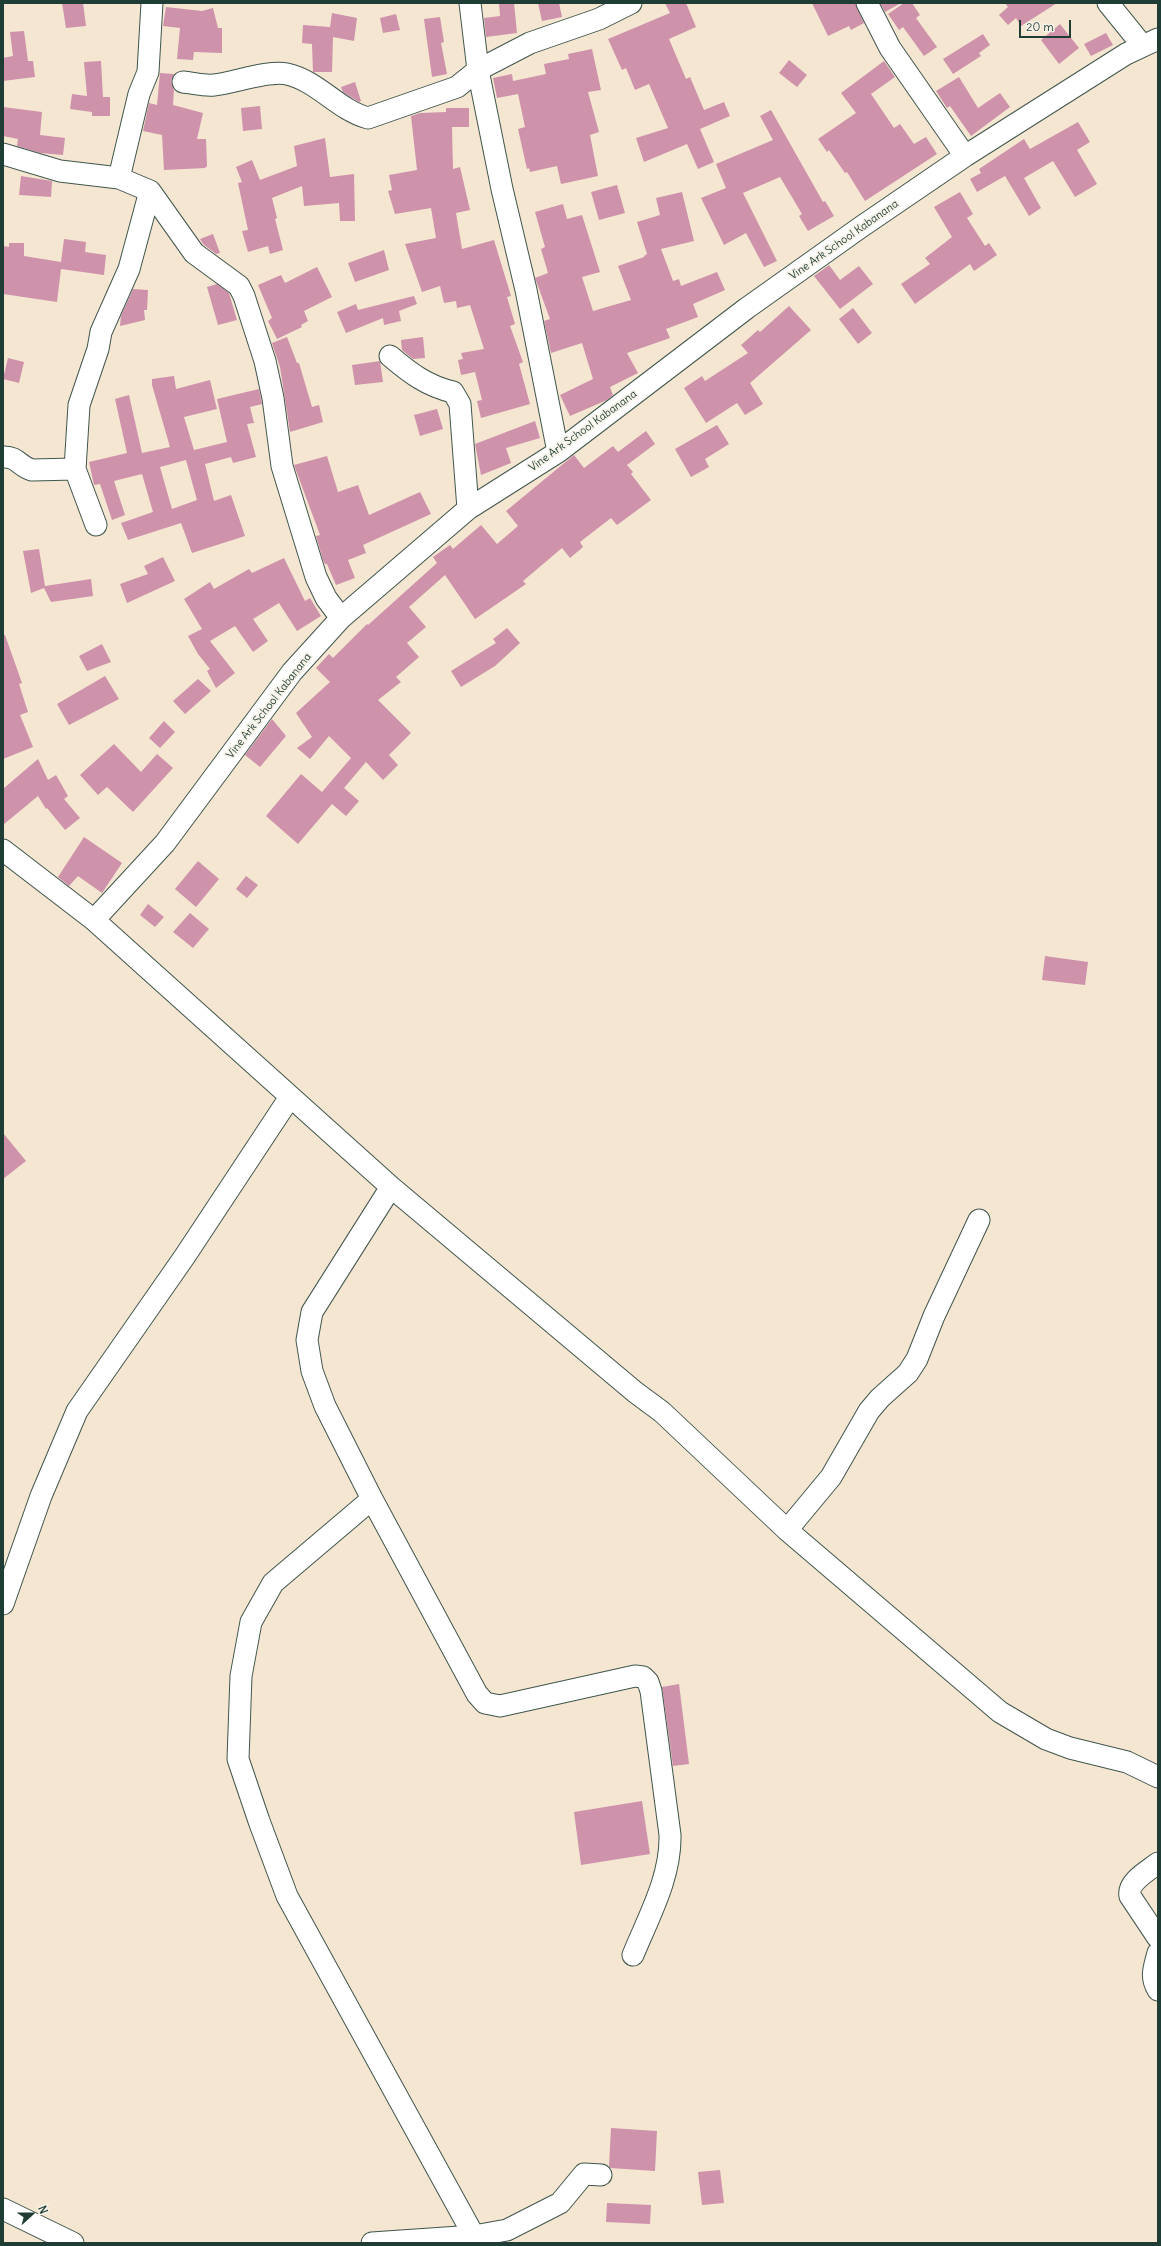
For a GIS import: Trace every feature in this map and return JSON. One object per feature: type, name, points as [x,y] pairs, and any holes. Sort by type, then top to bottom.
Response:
[{"type":"street","points":[[119,178],[139,94],[148,72],[152,3]]},
{"type":"street","points":[[183,82],[212,86],[256,77],[286,74],[306,82],[354,113],[368,118],[457,87],[478,70],[530,43],[600,19],[631,3]]},
{"type":"street","points":[[867,3],[890,48],[965,156]]},
{"type":"street","points":[[1108,3],[1150,42]]},
{"type":"street","points":[[468,4],[478,70],[502,189],[526,290],[558,452]]},
{"type":"street","name":"Vine Ark School Kabanana","points":[[94,920],[165,842],[292,672],[341,618],[468,509],[558,452],[748,308],[965,156],[1150,42]]},
{"type":"street","points":[[3,154],[60,171],[119,178],[150,191],[194,253],[206,264],[239,286],[244,296],[265,361],[272,390],[282,466],[316,577],[326,598],[341,618]]},
{"type":"street","points":[[96,525],[75,469],[79,405],[98,349],[101,332],[129,269],[150,191]]},
{"type":"street","points":[[390,356],[418,379],[438,389],[453,392],[460,404],[468,509]]},
{"type":"street","points":[[3,457],[15,458],[25,468],[32,470],[75,469]]},
{"type":"street","points":[[3,850],[94,920],[391,1187],[635,1392],[662,1412],[787,1530],[1000,1712],[1046,1739],[1070,1748],[1127,1762],[1158,1777]]},
{"type":"street","points":[[3,1604],[40,1496],[77,1411],[185,1256],[290,1097]]},
{"type":"street","points":[[391,1187],[312,1312],[308,1340],[312,1371],[325,1406],[372,1499],[477,1694],[485,1703],[500,1706],[636,1676],[643,1677],[648,1682],[651,1691],[670,1835],[671,1853],[668,1869],[633,1955]]},
{"type":"street","points":[[787,1530],[831,1477],[870,1411],[880,1398],[908,1373],[917,1359],[934,1316],[979,1220]]},
{"type":"street","points":[[372,1499],[273,1583],[251,1622],[241,1676],[238,1759],[287,1896],[474,2239]]},
{"type":"street","points":[[1158,1863],[1132,1885],[1129,1890],[1130,1896],[1158,1938]]},
{"type":"street","points":[[1158,1953],[1152,1973],[1153,1981],[1158,1990]]},
{"type":"street","points":[[372,2243],[474,2239],[506,2230],[560,2203],[584,2174],[600,2175]]},
{"type":"street","points":[[3,2209],[73,2243]]},
{"type":"building","points":[[62,3],[83,3],[86,26],[66,28]]},
{"type":"building","points":[[499,3],[514,3],[517,33],[486,37],[484,18],[500,16]]},
{"type":"building","points":[[538,3],[559,3],[562,17],[542,21]]},
{"type":"building","points":[[665,3],[686,3],[696,27],[669,39],[686,79],[690,77],[704,110],[724,102],[730,116],[700,129],[714,162],[698,169],[687,144],[644,162],[636,138],[668,128],[649,84],[635,90],[626,68],[622,70],[608,39],[670,13]]},
{"type":"building","points":[[812,3],[855,3],[864,23],[851,30],[849,26],[828,36]]},
{"type":"building","points":[[880,3],[901,3],[885,12]]},
{"type":"building","points":[[904,3],[912,3],[920,15],[916,18],[937,47],[924,56],[903,27],[899,30],[888,14]]},
{"type":"building","points":[[1005,3],[1057,3],[1021,26],[1016,18],[1008,25],[999,15],[1008,7]]},
{"type":"building","points":[[166,7],[202,11],[213,8],[218,28],[222,28],[222,53],[194,52],[193,60],[177,59],[180,28],[163,26]]},
{"type":"building","points":[[332,13],[357,18],[354,41],[333,37],[332,72],[313,72],[312,44],[302,43],[303,25],[330,27]]},
{"type":"building","points":[[396,14],[400,30],[383,33],[380,18]]},
{"type":"building","points":[[440,17],[444,42],[441,43],[447,74],[432,77],[424,19]]},
{"type":"building","points":[[1060,24],[1079,48],[1059,64],[1041,40]]},
{"type":"building","points":[[24,31],[28,61],[33,61],[35,77],[3,81],[3,58],[13,56],[10,32]]},
{"type":"building","points":[[1106,33],[1113,45],[1091,56],[1084,44]]},
{"type":"building","points":[[983,34],[990,45],[979,53],[981,56],[953,74],[943,59]]},
{"type":"building","points":[[592,49],[601,90],[588,92],[599,132],[590,135],[598,176],[561,184],[557,166],[530,172],[529,168],[527,169],[518,129],[525,127],[518,94],[497,98],[493,78],[512,74],[513,81],[546,74],[544,64],[569,59],[568,54]]},
{"type":"building","points":[[789,60],[807,75],[797,87],[779,73]]},
{"type":"building","points":[[101,61],[103,97],[110,97],[110,116],[92,116],[92,112],[70,109],[72,94],[87,96],[84,62]]},
{"type":"building","points":[[884,61],[895,77],[871,94],[894,128],[900,124],[914,144],[926,137],[937,154],[865,201],[847,172],[845,173],[829,150],[827,152],[818,139],[856,113],[841,93]]},
{"type":"building","points":[[160,73],[174,74],[171,81],[174,90],[173,105],[203,113],[197,139],[206,139],[207,166],[205,168],[164,170],[162,135],[143,131],[149,103],[157,105]]},
{"type":"building","points":[[959,77],[978,108],[1000,93],[1010,107],[971,136],[950,106],[947,108],[936,91]]},
{"type":"building","points":[[355,82],[361,101],[359,102],[343,92],[341,87]]},
{"type":"building","points":[[260,106],[262,129],[243,131],[241,108]]},
{"type":"building","points":[[3,107],[42,112],[40,135],[65,138],[63,155],[40,153],[17,146],[18,139],[3,136]]},
{"type":"building","points":[[446,108],[469,108],[469,127],[452,127],[453,169],[460,167],[470,210],[456,213],[462,249],[494,240],[511,296],[507,297],[515,324],[510,326],[523,362],[519,364],[530,404],[481,418],[477,401],[482,400],[475,372],[461,375],[458,360],[463,359],[461,353],[484,349],[470,305],[457,308],[456,301],[444,303],[440,286],[422,292],[405,244],[436,238],[431,208],[395,214],[388,191],[392,190],[389,175],[417,170],[411,116],[420,113],[446,112]]},
{"type":"building","points":[[771,110],[823,202],[825,201],[834,216],[808,231],[799,216],[802,214],[780,177],[743,193],[777,261],[764,267],[746,233],[724,245],[701,198],[726,188],[716,164],[773,140],[760,116]]},
{"type":"building","points":[[1078,122],[1090,142],[1077,150],[1097,184],[1075,197],[1053,161],[1024,178],[1041,208],[1029,216],[1005,176],[977,192],[970,179],[981,173],[979,169],[1024,139],[1030,149]]},
{"type":"building","points":[[325,138],[330,177],[354,174],[355,221],[340,221],[339,203],[304,206],[302,186],[272,198],[277,218],[275,219],[283,250],[270,254],[268,246],[248,252],[242,231],[248,230],[238,183],[242,182],[236,167],[252,160],[260,180],[297,166],[294,146]]},
{"type":"building","points":[[21,176],[52,181],[51,197],[19,195]]},
{"type":"building","points":[[617,185],[625,213],[599,220],[591,192]]},
{"type":"building","points":[[682,192],[694,241],[661,249],[673,281],[679,279],[681,286],[717,272],[725,290],[693,304],[698,317],[666,329],[670,338],[627,353],[638,373],[610,387],[613,395],[607,400],[570,416],[560,395],[593,379],[582,343],[551,353],[544,321],[550,319],[535,278],[548,273],[541,249],[545,247],[535,212],[563,204],[567,219],[582,215],[600,272],[582,277],[593,311],[631,300],[618,266],[644,257],[647,254],[637,222],[660,215],[656,198]]},
{"type":"building","points":[[960,192],[973,214],[967,218],[985,246],[989,243],[997,255],[974,271],[970,264],[915,304],[901,284],[930,264],[925,258],[952,237],[934,207]]},
{"type":"building","points":[[213,234],[220,253],[216,254],[203,244],[200,239]]},
{"type":"building","points":[[64,239],[86,242],[85,252],[106,255],[104,275],[61,269],[57,302],[3,294],[3,246],[9,247],[9,243],[24,243],[24,256],[61,262]]},
{"type":"building","points":[[384,250],[389,270],[355,282],[348,263]]},
{"type":"building","points":[[829,265],[840,280],[859,266],[873,284],[840,309],[814,276]]},
{"type":"building","points":[[317,267],[332,297],[304,311],[308,321],[301,325],[302,327],[277,339],[268,321],[272,318],[258,285],[281,275],[285,283]]},
{"type":"building","points":[[217,284],[229,293],[237,320],[218,325],[207,287]]},
{"type":"building","points":[[133,289],[148,290],[147,310],[144,310],[145,320],[120,326],[121,316]]},
{"type":"building","points":[[414,296],[417,304],[399,311],[401,321],[384,325],[383,318],[346,333],[337,312],[356,304],[358,310]]},
{"type":"building","points":[[789,306],[811,330],[750,383],[763,404],[745,415],[737,403],[706,423],[684,388],[702,376],[705,381],[748,353],[741,345],[758,330],[760,332]]},
{"type":"building","points":[[853,308],[872,333],[858,344],[839,319]]},
{"type":"building","points":[[287,337],[297,363],[299,363],[312,407],[319,405],[323,422],[290,432],[280,367],[272,343]]},
{"type":"building","points":[[423,337],[425,358],[413,359],[402,350],[401,340]]},
{"type":"building","points":[[8,358],[24,362],[19,383],[3,379]]},
{"type":"building","points":[[380,361],[383,382],[355,385],[352,365]]},
{"type":"building","points":[[174,376],[176,389],[210,380],[217,409],[184,417],[194,450],[227,442],[217,399],[259,389],[262,404],[250,407],[254,423],[247,424],[256,457],[233,463],[231,457],[205,464],[214,501],[231,495],[245,536],[192,553],[181,523],[128,540],[121,523],[153,512],[142,474],[114,481],[125,515],[112,520],[100,484],[94,485],[89,462],[127,453],[115,399],[129,395],[142,453],[170,447],[152,385],[152,379]],"holes":[[[186,460],[197,500],[172,509],[160,467]]]},
{"type":"building","points":[[437,409],[443,429],[420,436],[414,415]]},
{"type":"building","points":[[535,421],[540,438],[506,448],[511,463],[481,475],[475,444]]},
{"type":"building","points":[[717,425],[729,444],[705,459],[709,467],[691,477],[675,449]]},
{"type":"building","points":[[646,431],[655,444],[627,465],[633,472],[631,474],[651,500],[617,525],[611,518],[580,542],[583,547],[570,558],[562,548],[523,581],[526,584],[475,619],[445,575],[409,607],[426,627],[407,643],[419,657],[396,677],[401,682],[378,700],[411,733],[389,755],[398,765],[383,780],[366,762],[344,788],[359,801],[346,816],[332,804],[298,844],[266,816],[301,774],[322,792],[351,758],[329,736],[310,759],[297,748],[312,737],[296,713],[330,682],[316,668],[329,654],[333,658],[367,624],[368,625],[437,563],[433,557],[450,545],[453,549],[481,525],[497,544],[518,526],[506,511],[574,455],[584,468],[613,446],[618,452]]},
{"type":"building","points":[[327,456],[338,492],[358,485],[369,515],[420,492],[431,514],[363,545],[366,553],[348,560],[355,578],[336,585],[327,564],[325,564],[323,560],[316,536],[320,535],[294,465]]},
{"type":"building","points":[[39,549],[45,586],[91,579],[93,596],[51,602],[44,588],[31,593],[23,551]]},
{"type":"building","points":[[163,557],[175,581],[127,603],[120,584],[148,574],[144,566]]},
{"type":"building","points":[[284,558],[305,601],[310,598],[321,616],[297,631],[279,603],[253,619],[268,641],[253,652],[235,626],[210,641],[235,673],[216,688],[207,671],[210,669],[198,654],[188,636],[202,629],[184,599],[210,582],[214,589],[249,569],[252,573]]},
{"type":"building","points":[[507,628],[520,643],[495,666],[461,687],[451,671],[496,643],[493,639]]},
{"type":"building","points":[[3,635],[5,635],[22,683],[19,684],[28,712],[20,715],[33,747],[3,759]]},
{"type":"building","points":[[102,644],[111,662],[87,671],[79,656]]},
{"type":"building","points":[[105,676],[119,699],[69,725],[57,704]]},
{"type":"building","points":[[198,679],[211,691],[185,714],[173,701]]},
{"type":"building","points":[[272,719],[286,736],[260,767],[245,755]]},
{"type":"building","points":[[164,721],[175,732],[160,748],[149,738]]},
{"type":"building","points":[[114,744],[141,772],[157,754],[173,768],[133,812],[107,787],[98,795],[80,775]]},
{"type":"building","points":[[38,759],[48,780],[56,775],[68,796],[64,799],[80,818],[65,830],[47,808],[46,809],[38,796],[3,825],[3,789]]},
{"type":"building","points":[[84,837],[122,863],[102,893],[78,876],[69,886],[58,877]]},
{"type":"building","points":[[198,861],[219,879],[196,907],[175,889]]},
{"type":"building","points":[[246,876],[258,885],[247,898],[236,889]]},
{"type":"building","points":[[148,904],[164,917],[155,927],[140,915]]},
{"type":"building","points":[[190,913],[209,929],[193,948],[173,932]]},
{"type":"building","points":[[1045,956],[1088,962],[1085,985],[1042,980]]},
{"type":"building","points":[[3,1133],[26,1161],[3,1179]]},
{"type":"building","points":[[679,1684],[689,1764],[673,1766],[662,1687]]},
{"type":"building","points":[[642,1801],[650,1854],[581,1865],[574,1812]]},
{"type":"building","points":[[611,2128],[657,2131],[655,2171],[610,2168]]},
{"type":"building","points":[[720,2170],[724,2203],[702,2205],[698,2172]]},
{"type":"building","points":[[607,2203],[651,2205],[650,2224],[606,2222]]}]
